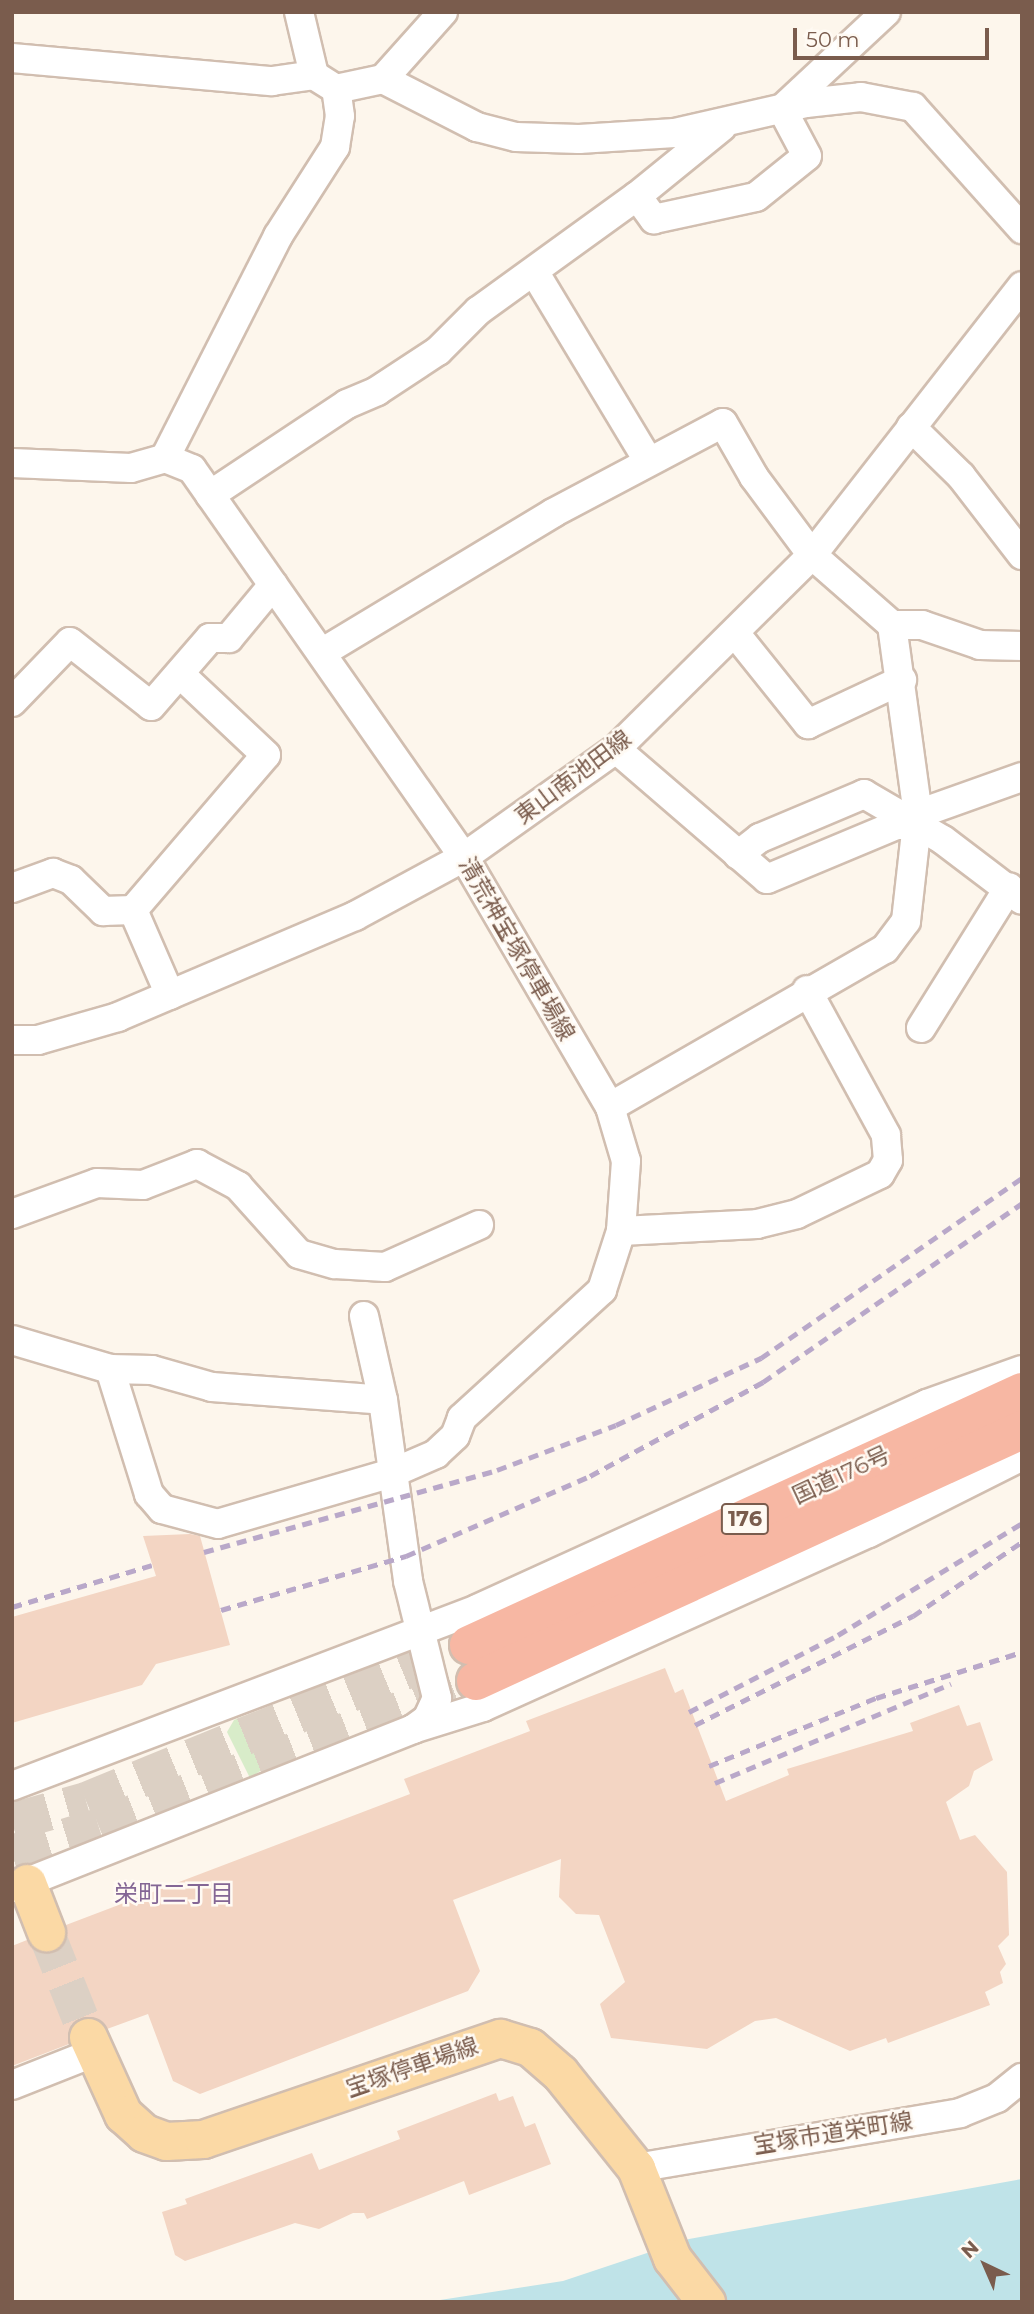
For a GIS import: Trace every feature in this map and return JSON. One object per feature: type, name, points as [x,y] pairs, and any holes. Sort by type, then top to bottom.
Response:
[{"type":"highway","name":"国道176号","points":[[474,1645],[1022,1392]]},
{"type":"highway","name":"国道176号","points":[[474,1645],[1022,1430]]},
{"type":"main road","points":[[20,1885],[46,1932]]},
{"type":"main road","name":"宝塚停車場線","points":[[91,2045],[123,2114],[144,2133],[166,2141],[203,2139],[499,2038],[530,2048],[560,2073],[641,2180],[672,2258],[706,2302]]},
{"type":"street","points":[[12,463],[131,468],[165,458],[278,236],[335,146],[340,116],[299,12]]},
{"type":"street","points":[[383,79],[443,12]]},
{"type":"street","points":[[782,108],[868,17]]},
{"type":"street","points":[[12,58],[272,81],[383,79],[477,127],[516,137],[606,138],[724,125],[782,108],[861,97],[913,107],[1022,229]]},
{"type":"street","points":[[637,196],[654,219],[756,197],[807,156],[782,108]]},
{"type":"street","points":[[210,495],[346,404],[377,391],[438,351],[478,311],[535,273],[637,196],[724,125]]},
{"type":"street","points":[[535,273],[648,460]]},
{"type":"street","name":"東山南池田線","points":[[12,1040],[38,1040],[170,995],[355,916],[464,857],[616,749],[812,555],[911,428],[1016,306]]},
{"type":"street","points":[[323,652],[648,460],[723,423],[754,477],[812,555],[892,625],[902,680],[917,819],[906,920],[885,949],[807,990],[610,1107]]},
{"type":"street","points":[[911,428],[961,476],[1022,555]]},
{"type":"street","name":"清荒神宝塚停車場線","points":[[110,1369],[149,1494],[162,1508],[218,1524],[392,1473],[436,1454],[455,1436],[462,1418],[602,1290],[621,1231],[626,1161],[610,1107],[464,857],[323,652],[192,469],[165,458]]},
{"type":"street","points":[[12,702],[70,642],[152,706],[210,638],[229,638],[273,585]]},
{"type":"street","points":[[892,625],[922,625],[980,645],[1022,646]]},
{"type":"street","points":[[735,633],[808,724],[902,680]]},
{"type":"street","points":[[12,888],[53,873],[71,880],[103,911],[133,910],[265,755],[180,674]]},
{"type":"street","points":[[616,749],[767,879],[896,825],[1022,778]]},
{"type":"street","points":[[738,855],[760,838],[864,794],[917,819],[1015,894],[921,1028]]},
{"type":"street","points":[[133,910],[170,995]]},
{"type":"street","points":[[621,1231],[757,1224],[797,1214],[880,1174],[888,1160],[886,1135],[807,990]]},
{"type":"street","points":[[12,1214],[97,1183],[143,1185],[197,1164],[238,1186],[299,1254],[335,1264],[385,1267],[479,1225]]},
{"type":"street","points":[[364,1316],[383,1400],[408,1581],[436,1689],[434,1708],[413,1729]]},
{"type":"street","points":[[12,1340],[110,1369],[152,1370],[212,1387],[383,1400]]},
{"type":"street","points":[[12,1786],[118,1749],[379,1643],[422,1632],[474,1645],[927,1404],[1022,1370]]},
{"type":"street","points":[[20,1885],[413,1729],[483,1707],[869,1533],[1022,1456]]},
{"type":"street","points":[[408,1581],[426,1604],[449,1612],[474,1645]]},
{"type":"street","points":[[379,1643],[396,1625],[408,1581]]},
{"type":"street","points":[[379,1643],[412,1657],[436,1689]]},
{"type":"street","points":[[12,2085],[91,2045]]},
{"type":"street","name":"宝塚市道栄町線","points":[[641,2180],[960,2113],[996,2098],[1022,2078]]},
{"type":"green space","points":[[244,1716],[265,1741],[266,1767],[250,1778],[227,1732],[234,1720]]},
{"type":"water","points":[[1022,2179],[1022,2302],[427,2302],[563,2281],[689,2239]]},
{"type":"building","points":[[143,1536],[200,1536],[230,1645],[156,1664],[142,1685],[12,1723],[12,1617],[156,1576]]},
{"type":"building","points":[[665,1668],[675,1693],[683,1689],[726,1801],[789,1775],[787,1769],[913,1731],[910,1723],[959,1705],[967,1726],[980,1722],[993,1760],[974,1771],[969,1786],[946,1802],[960,1840],[975,1835],[1007,1872],[1009,1935],[998,1946],[1006,1964],[1000,1972],[1003,1983],[985,1992],[990,2005],[888,2043],[886,2038],[850,2051],[776,2018],[755,2021],[707,2049],[611,2038],[600,2004],[625,1982],[599,1915],[576,1914],[559,1897],[561,1859],[453,1900],[480,1971],[468,1991],[200,2094],[173,2081],[148,2014],[107,2029],[100,2020],[80,2018],[71,2025],[69,2044],[12,2066],[12,1946],[27,1940],[42,1953],[54,1951],[63,1945],[66,1925],[410,1794],[404,1779],[530,1731],[526,1721]]},
{"type":"building","points":[[496,2093],[499,2101],[513,2096],[525,2127],[535,2123],[551,2164],[469,2195],[464,2181],[367,2219],[364,2213],[353,2213],[319,2229],[295,2223],[185,2261],[175,2255],[162,2212],[187,2204],[185,2199],[312,2153],[319,2170],[400,2139],[397,2131]]},
{"type":"tunnel","points":[[12,1822],[86,1801],[469,1645]]},
{"type":"tunnel","points":[[12,1854],[99,1827],[476,1681]]},
{"type":"tunnel","points":[[46,1932],[88,2037]]},
{"type":"railway","points":[[204,1552],[497,1470],[616,1425],[761,1358],[1022,1178]]},
{"type":"railway","points":[[221,1610],[406,1556],[590,1476],[763,1382],[1022,1203]]},
{"type":"railway","points":[[689,1712],[838,1635],[1022,1523]]},
{"type":"railway","points":[[695,1725],[913,1616],[1022,1542]]},
{"type":"railway","points":[[12,1607],[152,1565]]},
{"type":"railway","points":[[709,1766],[876,1698],[1022,1652]]},
{"type":"railway","points":[[715,1783],[951,1684]]},
{"type":"district","name":"栄町二丁目","points":[[174,1894]]}]
